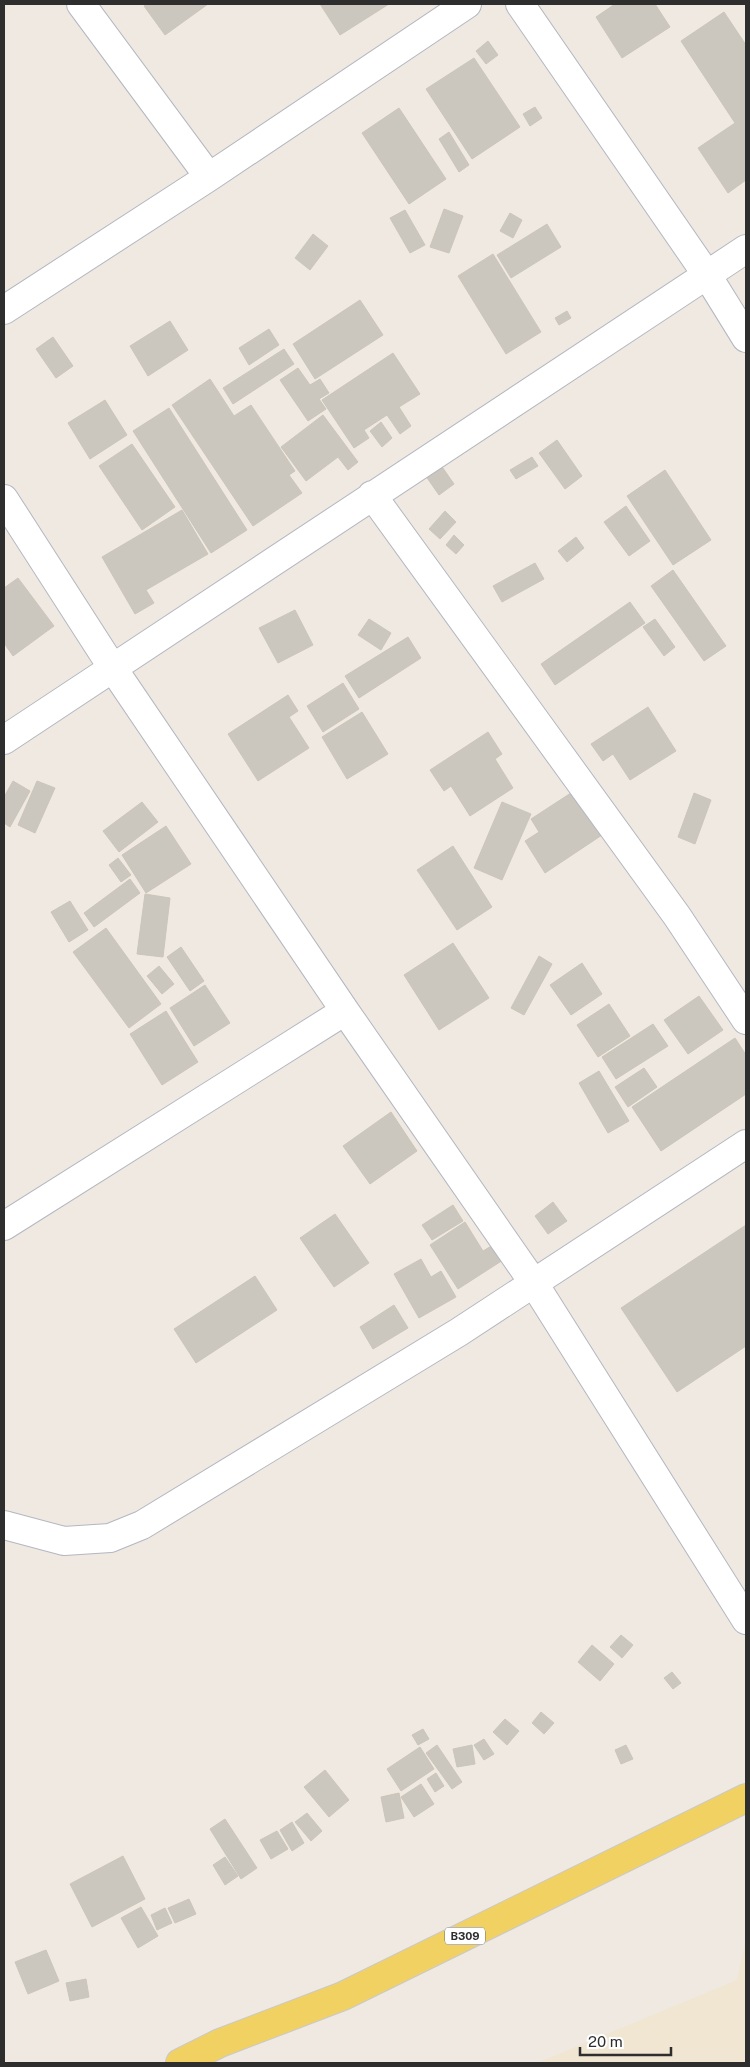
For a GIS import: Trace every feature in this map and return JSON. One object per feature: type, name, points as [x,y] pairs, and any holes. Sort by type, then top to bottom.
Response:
[{"type":"main road","name":"B309","points":[[180,2063],[220,2043],[343,1996],[746,1798]]},
{"type":"street","points":[[81,4],[209,176]]},
{"type":"street","points":[[4,310],[468,4]]},
{"type":"street","points":[[520,4],[707,275],[746,338]]},
{"type":"street","points":[[4,740],[746,248]]},
{"type":"street","points":[[372,495],[671,908],[746,1020]]},
{"type":"street","points":[[4,499],[112,667],[345,1011],[533,1282],[746,1620]]},
{"type":"street","points":[[4,1226],[345,1011]]},
{"type":"street","points":[[4,1525],[64,1541],[110,1538],[142,1525],[459,1332],[746,1144]]},
{"type":"shaded area","points":[[746,1939],[746,2063],[537,2063],[737,1980]]},
{"type":"building","points":[[148,4],[208,4],[165,35],[144,6]]},
{"type":"building","points":[[320,4],[389,4],[340,35]]},
{"type":"building","points":[[615,4],[655,4],[670,27],[622,58],[596,17]]},
{"type":"building","points":[[724,12],[746,45],[746,180],[728,193],[698,148],[735,123],[681,41]]},
{"type":"building","points":[[488,41],[498,55],[486,64],[476,51]]},
{"type":"building","points":[[474,58],[520,127],[472,159],[426,89]]},
{"type":"building","points":[[535,107],[542,118],[530,126],[523,114]]},
{"type":"building","points":[[399,108],[446,179],[409,204],[362,133]]},
{"type":"building","points":[[449,132],[469,165],[459,172],[439,139]]},
{"type":"building","points":[[444,209],[463,216],[449,253],[430,247]]},
{"type":"building","points":[[405,210],[425,245],[410,253],[390,218]]},
{"type":"building","points":[[510,213],[522,220],[513,238],[500,231]]},
{"type":"building","points":[[547,224],[561,247],[511,278],[497,255]]},
{"type":"building","points":[[313,234],[328,246],[310,270],[295,258]]},
{"type":"building","points":[[493,254],[541,332],[506,354],[458,276]]},
{"type":"building","points":[[360,300],[383,335],[315,379],[293,344]]},
{"type":"building","points":[[567,311],[571,318],[559,325],[555,318]]},
{"type":"building","points":[[170,321],[188,350],[148,376],[130,346]]},
{"type":"building","points":[[269,329],[279,345],[249,365],[239,348]]},
{"type":"building","points":[[53,337],[73,366],[56,378],[36,349]]},
{"type":"building","points":[[284,349],[294,364],[233,404],[223,388]]},
{"type":"building","points":[[393,353],[420,394],[399,407],[411,426],[400,434],[387,415],[364,430],[369,438],[354,448],[322,400]]},
{"type":"building","points":[[298,368],[310,385],[320,379],[329,393],[319,399],[326,409],[308,421],[280,380]]},
{"type":"building","points":[[210,379],[234,416],[251,405],[295,471],[289,475],[302,493],[253,526],[172,405]]},
{"type":"building","points":[[105,400],[127,435],[90,459],[68,423]]},
{"type":"building","points":[[169,408],[247,530],[211,553],[133,431]]},
{"type":"building","points":[[323,415],[358,462],[348,470],[338,457],[306,481],[281,447]]},
{"type":"building","points":[[381,422],[392,438],[382,447],[370,431]]},
{"type":"building","points":[[557,440],[582,476],[565,489],[539,453]]},
{"type":"building","points":[[132,444],[175,507],[142,530],[99,466]]},
{"type":"building","points":[[532,457],[538,466],[516,479],[510,470]]},
{"type":"building","points":[[438,461],[454,484],[439,495],[423,472]]},
{"type":"building","points":[[665,470],[711,540],[673,565],[627,496]]},
{"type":"building","points":[[626,506],[650,541],[629,556],[604,522]]},
{"type":"building","points":[[182,510],[208,554],[146,590],[154,603],[135,614],[102,557]]},
{"type":"building","points":[[445,511],[456,522],[440,539],[429,529]]},
{"type":"building","points":[[454,535],[464,545],[456,554],[446,545]]},
{"type":"building","points":[[576,537],[584,548],[567,562],[558,551]]},
{"type":"building","points":[[535,563],[544,579],[502,602],[493,586]]},
{"type":"building","points":[[673,570],[726,646],[704,661],[651,586]]},
{"type":"building","points":[[18,578],[54,626],[13,656],[4,643],[4,588]]},
{"type":"building","points":[[630,602],[645,623],[555,685],[541,664]]},
{"type":"building","points":[[295,610],[313,645],[278,663],[259,628]]},
{"type":"building","points":[[369,619],[391,633],[381,650],[358,635]]},
{"type":"building","points":[[655,619],[675,647],[664,656],[643,627]]},
{"type":"building","points":[[408,637],[421,658],[359,698],[345,676]]},
{"type":"building","points":[[343,683],[359,709],[323,732],[307,706]]},
{"type":"building","points":[[288,695],[298,711],[289,717],[309,748],[258,781],[228,734]]},
{"type":"building","points":[[648,707],[676,751],[630,780],[613,754],[603,761],[591,744]]},
{"type":"building","points":[[362,712],[388,754],[347,779],[322,737]]},
{"type":"building","points":[[488,732],[502,754],[495,759],[513,788],[470,816],[451,786],[444,791],[430,770]]},
{"type":"building","points":[[13,781],[30,791],[10,827],[4,823],[4,797]]},
{"type":"building","points":[[37,781],[55,788],[35,833],[18,825]]},
{"type":"building","points":[[574,791],[602,835],[545,873],[525,841],[539,832],[531,819]]},
{"type":"building","points":[[694,793],[711,800],[695,844],[678,837]]},
{"type":"building","points":[[142,802],[158,822],[119,852],[103,831]]},
{"type":"building","points":[[502,802],[531,814],[502,880],[474,868]]},
{"type":"building","points":[[166,826],[191,864],[146,893],[122,855]]},
{"type":"building","points":[[453,846],[492,907],[457,930],[417,870]]},
{"type":"building","points":[[118,858],[131,875],[121,882],[109,865]]},
{"type":"building","points":[[130,879],[140,893],[94,927],[84,913]]},
{"type":"building","points":[[145,894],[170,898],[163,957],[137,954]]},
{"type":"building","points":[[70,901],[88,930],[69,942],[51,912]]},
{"type":"building","points":[[106,928],[161,1004],[129,1028],[73,952]]},
{"type":"building","points":[[453,943],[489,998],[439,1030],[404,975]]},
{"type":"building","points":[[181,947],[204,981],[190,991],[167,957]]},
{"type":"building","points":[[539,956],[552,964],[524,1015],[511,1008]]},
{"type":"building","points":[[582,963],[602,994],[571,1015],[550,985]]},
{"type":"building","points":[[159,966],[174,984],[162,994],[147,976]]},
{"type":"building","points":[[205,985],[230,1023],[194,1046],[170,1008]]},
{"type":"building","points":[[699,996],[723,1030],[688,1054],[664,1020]]},
{"type":"building","points":[[609,1004],[630,1036],[598,1057],[577,1025]]},
{"type":"building","points":[[166,1011],[198,1062],[162,1085],[130,1034]]},
{"type":"building","points":[[653,1024],[668,1046],[616,1079],[602,1057]]},
{"type":"building","points":[[735,1038],[746,1055],[746,1094],[661,1151],[632,1107]]},
{"type":"building","points":[[644,1068],[657,1087],[628,1107],[615,1087]]},
{"type":"building","points":[[599,1071],[629,1121],[608,1133],[579,1083]]},
{"type":"building","points":[[391,1112],[417,1151],[370,1184],[343,1146]]},
{"type":"building","points":[[553,1202],[567,1221],[548,1234],[535,1216]]},
{"type":"building","points":[[453,1205],[463,1221],[432,1240],[422,1225]]},
{"type":"building","points":[[335,1214],[369,1263],[334,1287],[300,1238]]},
{"type":"building","points":[[465,1222],[483,1251],[493,1245],[503,1260],[458,1289],[430,1245]]},
{"type":"building","points":[[746,1225],[746,1346],[677,1392],[621,1308]]},
{"type":"building","points":[[421,1259],[431,1277],[441,1271],[456,1297],[419,1318],[394,1274]]},
{"type":"building","points":[[255,1276],[277,1310],[196,1363],[174,1329]]},
{"type":"building","points":[[394,1305],[408,1328],[373,1349],[360,1327]]},
{"type":"building","points":[[621,1635],[633,1645],[622,1658],[610,1647]]},
{"type":"building","points":[[592,1645],[614,1664],[600,1681],[578,1662]]},
{"type":"building","points":[[672,1672],[681,1683],[673,1689],[664,1678]]},
{"type":"building","points":[[541,1712],[554,1723],[544,1734],[532,1723]]},
{"type":"building","points":[[505,1719],[519,1731],[507,1745],[493,1732]]},
{"type":"building","points":[[423,1729],[429,1739],[418,1745],[412,1735]]},
{"type":"building","points":[[484,1739],[494,1754],[484,1760],[474,1745]]},
{"type":"building","points":[[437,1745],[462,1782],[452,1789],[426,1753]]},
{"type":"building","points":[[472,1745],[475,1764],[457,1767],[453,1749]]},
{"type":"building","points":[[626,1745],[633,1759],[621,1764],[615,1750]]},
{"type":"building","points":[[420,1747],[434,1769],[401,1791],[387,1769]]},
{"type":"building","points":[[325,1770],[349,1800],[329,1817],[304,1787]]},
{"type":"building","points":[[436,1773],[444,1786],[435,1792],[427,1779]]},
{"type":"building","points":[[421,1784],[434,1804],[414,1817],[401,1797]]},
{"type":"building","points":[[399,1793],[404,1818],[386,1822],[381,1797]]},
{"type":"building","points":[[307,1813],[322,1831],[311,1841],[295,1822]]},
{"type":"building","points":[[225,1819],[257,1868],[241,1879],[210,1829]]},
{"type":"building","points":[[292,1822],[304,1843],[292,1851],[280,1830]]},
{"type":"building","points":[[277,1831],[288,1849],[271,1859],[260,1840]]},
{"type":"building","points":[[123,1856],[145,1899],[92,1927],[70,1884]]},
{"type":"building","points":[[225,1857],[238,1876],[225,1885],[213,1865]]},
{"type":"building","points":[[189,1899],[196,1914],[175,1923],[168,1908]]},
{"type":"building","points":[[141,1907],[158,1936],[138,1948],[121,1918]]},
{"type":"building","points":[[165,1908],[172,1923],[157,1930],[151,1915]]},
{"type":"building","points":[[46,1950],[59,1981],[28,1994],[15,1962]]},
{"type":"building","points":[[86,1979],[89,1997],[70,2001],[66,1983]]}]
